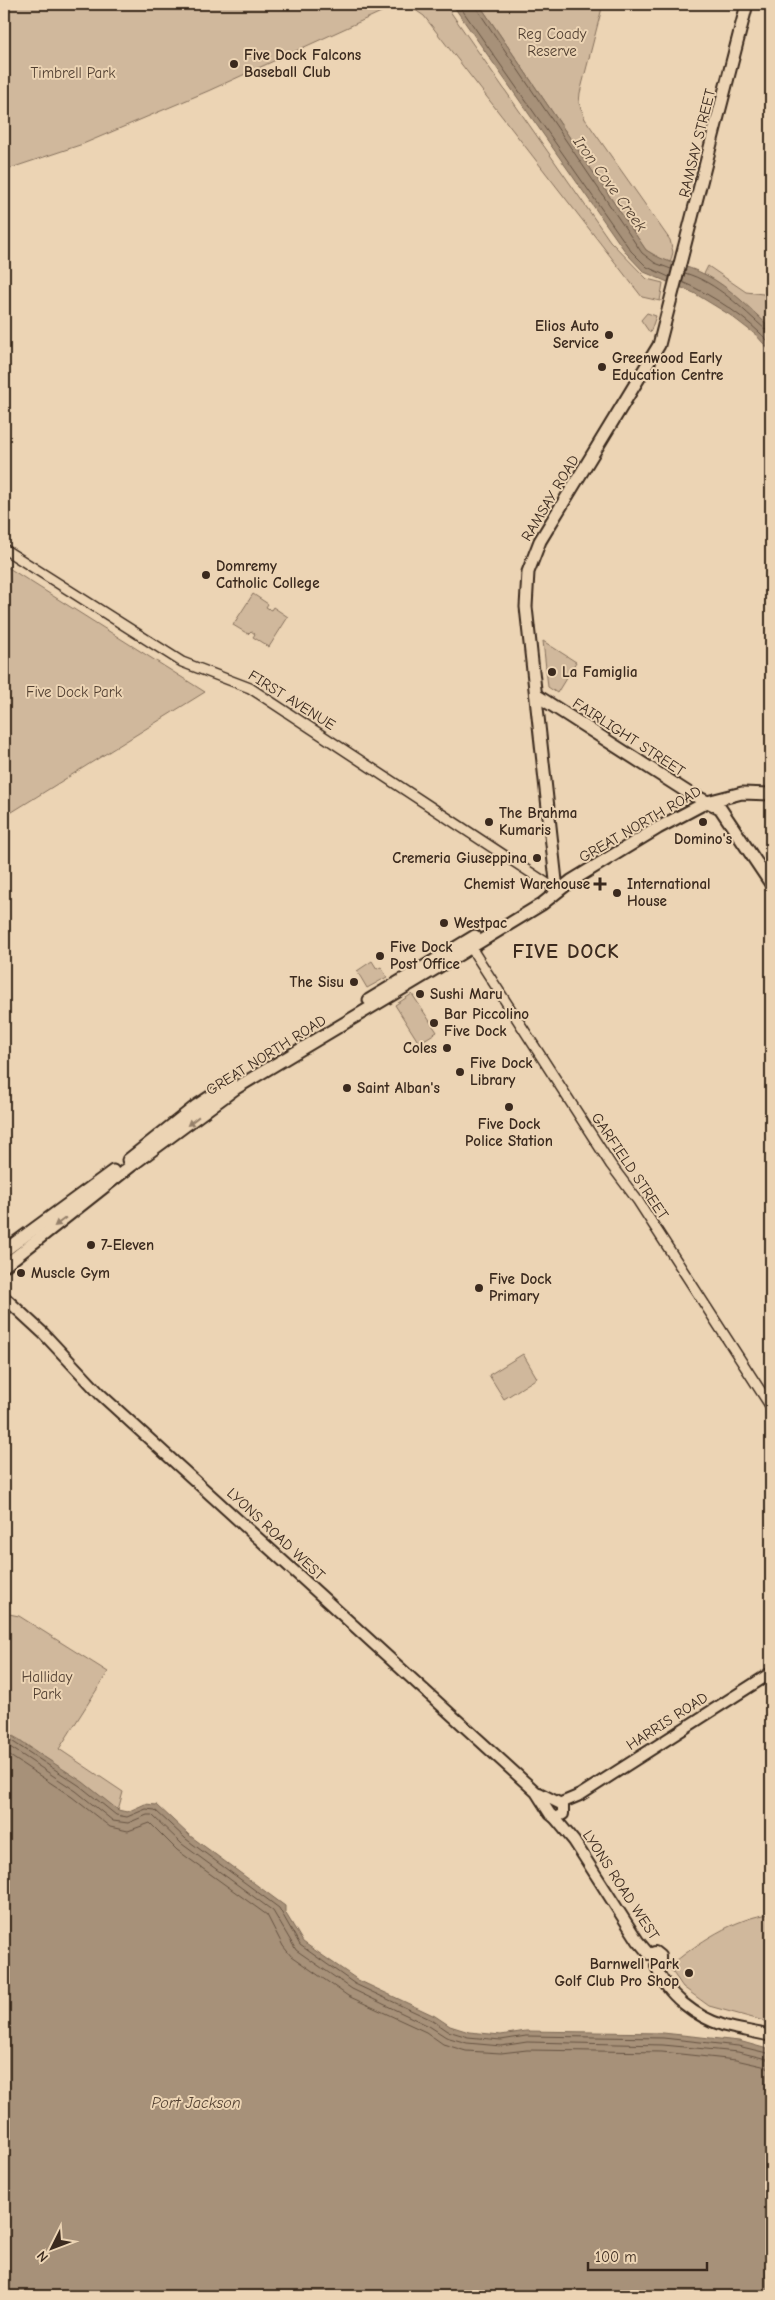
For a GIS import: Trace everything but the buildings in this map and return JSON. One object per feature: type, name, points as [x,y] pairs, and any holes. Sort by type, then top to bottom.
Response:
[{"type":"main road","name":"RAMSAY STREET","points":[[675,289],[747,4]]},
{"type":"main road","name":"RAMSAY ROAD","points":[[558,890],[525,591],[533,557],[549,526],[653,357],[660,342],[675,289]]},
{"type":"main road","name":"FAIRLIGHT STREET","points":[[536,695],[687,792],[720,808],[726,814],[771,884]]},
{"type":"main road","name":"GREAT NORTH ROAD","points":[[4,1266],[132,1165],[236,1088],[468,944],[538,898],[558,890],[658,828],[707,802],[742,793],[771,794]]},
{"type":"main road","name":"GREAT NORTH ROAD","points":[[5,1249],[126,1161],[196,1106],[468,944]]},
{"type":"main road","name":"LYONS ROAD WEST","points":[[4,1297],[43,1334],[100,1394],[532,1789],[558,1810],[568,1832],[638,1941],[649,1954],[655,1952],[660,1956],[659,1963],[656,1966],[675,1996],[700,2014],[726,2026],[771,2036]]},
{"type":"main road","name":"HARRIS ROAD","points":[[558,1810],[771,1673]]},
{"type":"street","name":"FIRST AVENUE","points":[[4,549],[182,662],[231,680],[261,695],[558,890]]},
{"type":"street","name":"GARFIELD STREET","points":[[468,944],[610,1165],[652,1221],[771,1407]]},
{"type":"green space","name":"Timbrell Park","points":[[4,4],[445,4],[610,241],[647,279],[663,283],[660,301],[642,297],[424,16],[408,5],[392,7],[208,91],[83,144],[11,168],[4,168]]},
{"type":"green space","name":"Reg Coady Reserve","points":[[479,4],[603,4],[579,103],[585,119],[670,240],[673,252],[670,264],[646,250]]},
{"type":"green space","points":[[708,266],[746,292],[771,295],[771,328],[719,283],[704,274]]},
{"type":"green space","points":[[647,313],[656,316],[650,333],[641,320]]},
{"type":"green space","name":"Five Dock Park","points":[[4,565],[205,692],[4,817]]},
{"type":"green space","points":[[253,594],[268,604],[266,607],[271,610],[273,607],[288,617],[269,647],[253,637],[255,634],[251,631],[248,634],[233,625]]},
{"type":"green space","points":[[543,641],[576,662],[557,693],[548,687]]},
{"type":"green space","points":[[372,961],[377,969],[381,967],[387,977],[367,988],[357,971]]},
{"type":"green space","points":[[412,994],[437,1032],[419,1043],[395,1005]]},
{"type":"green space","points":[[523,1354],[537,1378],[504,1399],[489,1375]]},
{"type":"green space","name":"Halliday Park","points":[[4,1613],[19,1616],[108,1672],[59,1749],[123,1792],[118,1810],[20,1740],[4,1731]]},
{"type":"green space","points":[[771,1914],[771,2023],[709,2006],[683,1987],[669,1967],[691,1949],[730,1926],[744,1920]]},
{"type":"water","name":"Iron Cove Creek","points":[[452,4],[479,4],[646,250],[653,255],[706,275],[732,292],[771,328],[771,352],[756,335],[730,315],[694,293],[644,272],[627,254]]},
{"type":"water","name":"Port Jackson","points":[[4,1731],[83,1782],[118,1810],[127,1812],[145,1804],[157,1805],[189,1835],[285,1906],[285,1912],[303,1942],[358,1980],[435,2016],[450,2026],[469,2032],[501,2035],[526,2031],[663,2033],[739,2041],[771,2050],[771,2296],[4,2296]]},
{"type":"place","name":"Five Dock Falcons Baseball Club","points":[[234,64]]},
{"type":"place","name":"Elios Auto Service","points":[[609,335]]},
{"type":"place","name":"Greenwood Early Education Centre","points":[[602,367]]},
{"type":"place","name":"Domremy Catholic College","points":[[206,575]]},
{"type":"place","name":"La Famiglia","points":[[552,672]]},
{"type":"place","name":"The Brahma Kumaris","points":[[489,822]]},
{"type":"place","name":"Domino's","points":[[703,822]]},
{"type":"place","name":"Cremeria Giuseppina","points":[[537,858]]},
{"type":"place","name":"Chemist Warehouse","points":[[600,884]]},
{"type":"place","name":"International House","points":[[617,893]]},
{"type":"place","name":"Westpac","points":[[444,923]]},
{"type":"place","name":"Five Dock Post Office","points":[[380,956]]},
{"type":"place","name":"The Sisu","points":[[354,982]]},
{"type":"place","name":"Sushi Maru","points":[[420,994]]},
{"type":"place","name":"Bar Piccolino Five Dock","points":[[434,1023]]},
{"type":"place","name":"Coles","points":[[447,1048]]},
{"type":"place","name":"Five Dock Library","points":[[460,1072]]},
{"type":"place","name":"Saint Alban's","points":[[347,1088]]},
{"type":"place","name":"Five Dock Police Station","points":[[509,1107]]},
{"type":"place","name":"7-Eleven","points":[[91,1245]]},
{"type":"place","name":"Muscle Gym","points":[[21,1273]]},
{"type":"place","name":"Five Dock Primary","points":[[479,1288]]},
{"type":"place","name":"Barnwell Park Golf Club Pro Shop","points":[[689,1973]]},
{"type":"district","name":"FIVE DOCK","points":[[566,951]]}]
